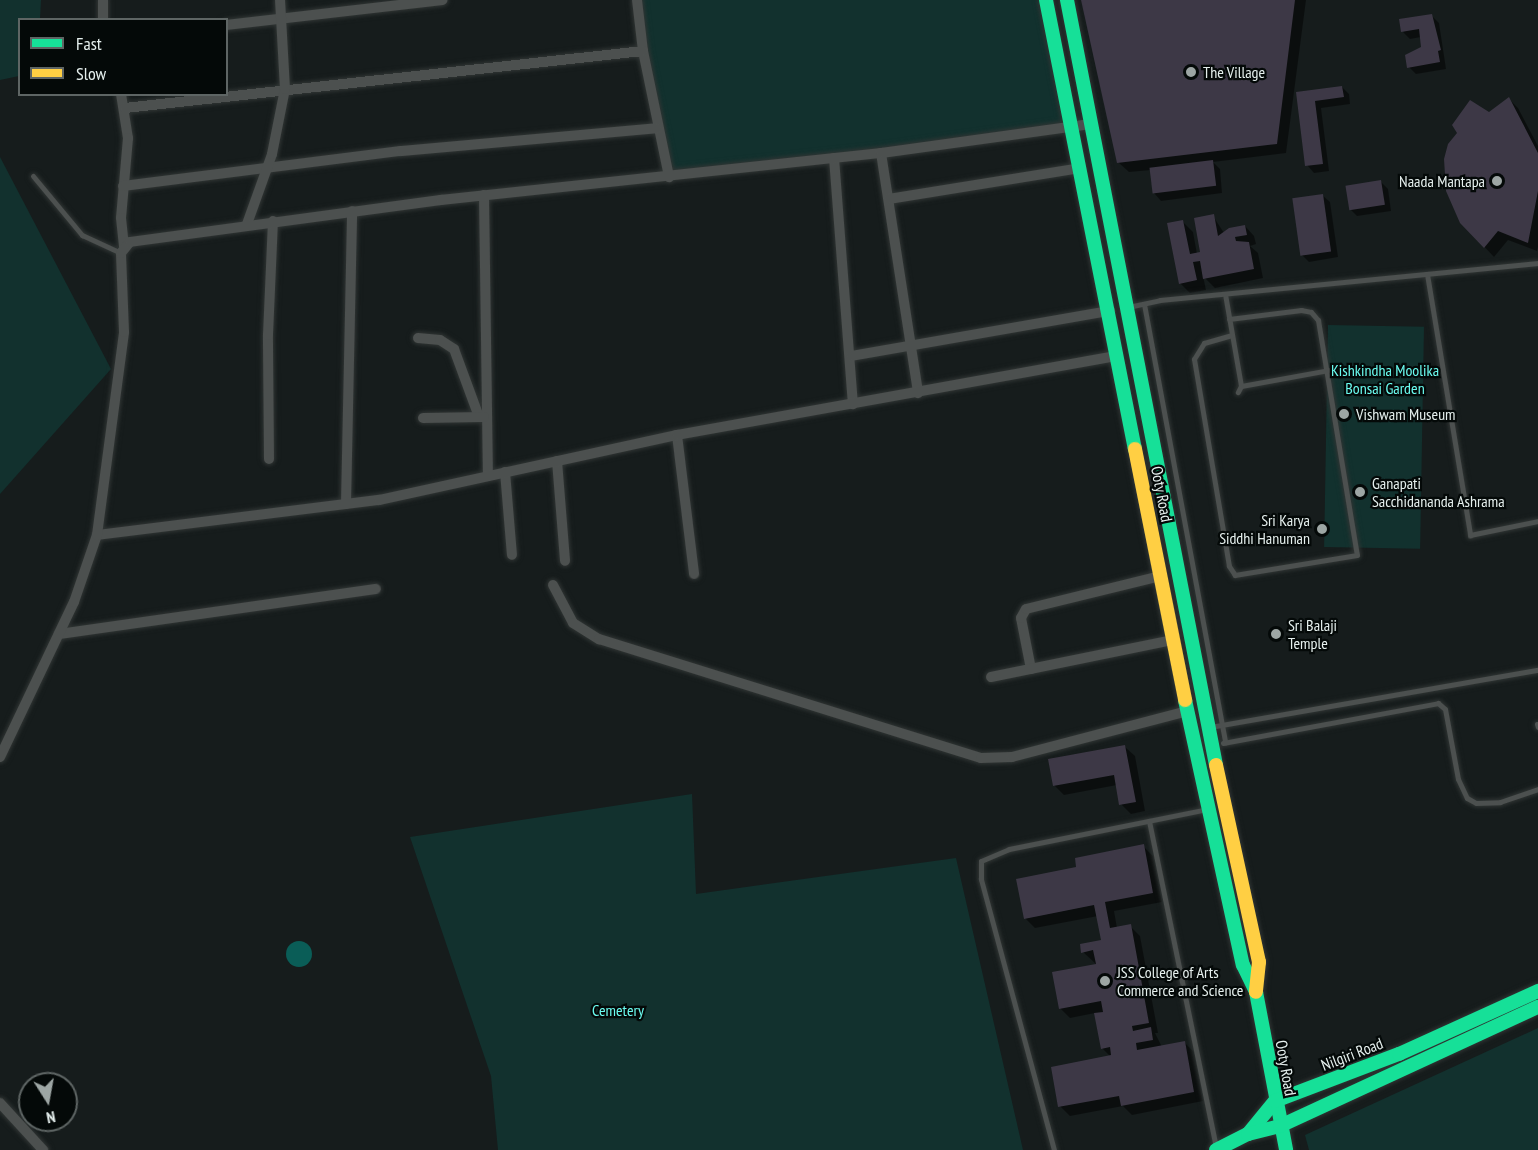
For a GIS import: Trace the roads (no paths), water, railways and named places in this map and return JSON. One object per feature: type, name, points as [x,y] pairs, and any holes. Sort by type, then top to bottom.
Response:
[{"type":"main road","name":"Ooty Road","points":[[1046,0],[1110,310],[1186,711],[1243,965],[1256,992]]},
{"type":"main road","name":"Ooty Road","points":[[1067,0],[1215,727],[1259,962],[1256,992],[1286,1150]]},
{"type":"main road","name":"Nilgiri Road","points":[[1248,1134],[1275,1101],[1399,1054],[1538,991]]},
{"type":"main road","name":"Nilgiri Road","points":[[1248,1134],[1280,1126],[1538,1007]]},
{"type":"main road","points":[[1216,1150],[1248,1134]]},
{"type":"street","points":[[103,0],[103,18]]},
{"type":"street","points":[[247,224],[267,168],[285,89],[280,0]]},
{"type":"street","points":[[228,25],[442,0]]},
{"type":"street","points":[[637,0],[643,51],[657,128],[669,177]]},
{"type":"street","points":[[228,96],[643,51]]},
{"type":"street","points":[[0,757],[59,634],[97,535],[124,332],[121,218],[128,157],[125,108],[122,96]]},
{"type":"street","points":[[125,108],[226,96]]},
{"type":"street","points":[[122,250],[138,240],[247,224],[484,195],[881,153],[1091,124]]},
{"type":"street","points":[[123,186],[401,151],[657,128]]},
{"type":"street","points":[[881,153],[918,393]]},
{"type":"street","points":[[834,158],[853,404]]},
{"type":"street","points":[[889,199],[1080,168]]},
{"type":"street","points":[[484,195],[484,417],[488,476]]},
{"type":"street","points":[[346,504],[352,211]]},
{"type":"street","points":[[269,459],[268,336],[273,221]]},
{"type":"street","points":[[851,356],[1110,310]]},
{"type":"street","points":[[418,338],[440,340],[454,349],[484,417]]},
{"type":"street","points":[[97,535],[346,504],[677,435],[1118,356]]},
{"type":"street","points":[[423,418],[484,417]]},
{"type":"street","points":[[677,435],[694,574]]},
{"type":"street","points":[[557,461],[565,561]]},
{"type":"street","points":[[505,472],[512,555]]},
{"type":"street","points":[[1031,669],[1021,618],[1026,609],[1161,576]]},
{"type":"street","points":[[553,585],[573,623],[599,639],[981,758],[1012,757],[1186,711]]},
{"type":"street","points":[[59,634],[376,589]]},
{"type":"street","points":[[992,677],[1173,640]]},
{"type":"street","points":[[0,1103],[43,1150]]},
{"type":"lane","points":[[33,176],[82,235],[122,250]]},
{"type":"lane","points":[[1128,307],[1225,294],[1538,263]]},
{"type":"lane","points":[[1427,274],[1470,535],[1538,520]]},
{"type":"lane","points":[[1225,294],[1240,389],[1329,370]]},
{"type":"lane","points":[[1144,304],[1215,727],[1538,670]]},
{"type":"lane","points":[[1229,319],[1311,312],[1320,327],[1329,370],[1357,555],[1236,575],[1224,555],[1194,359],[1204,343],[1232,335]]},
{"type":"lane","points":[[1218,744],[1438,703],[1445,709],[1458,779],[1467,798],[1476,803],[1500,802],[1538,789]]},
{"type":"lane","points":[[1054,1150],[979,866],[990,854],[1208,809]]},
{"type":"lane","points":[[1149,821],[1216,1150]]},
{"type":"water","points":[[299,941],[308,945],[312,954],[308,963],[299,967],[290,963],[286,954],[290,945]]},
{"type":"place","name":"The Village","points":[[1191,72]]},
{"type":"place","name":"Naada Mantapa","points":[[1497,181]]},
{"type":"place","name":"Vishwam Museum","points":[[1344,414]]},
{"type":"place","name":"Ganapati Sacchidananda Ashrama","points":[[1360,492]]},
{"type":"place","name":"Sri Karya Siddhi Hanuman","points":[[1322,529]]},
{"type":"place","name":"Sri Balaji Temple","points":[[1276,634]]},
{"type":"place","name":"JSS College of Arts Commerce and Science","points":[[1105,981]]},
{"type":"park label","name":"Kishkindha Moolika Bonsai Garden","points":[[1385,379]]},
{"type":"park label","name":"Cemetery","points":[[618,1010]]}]
